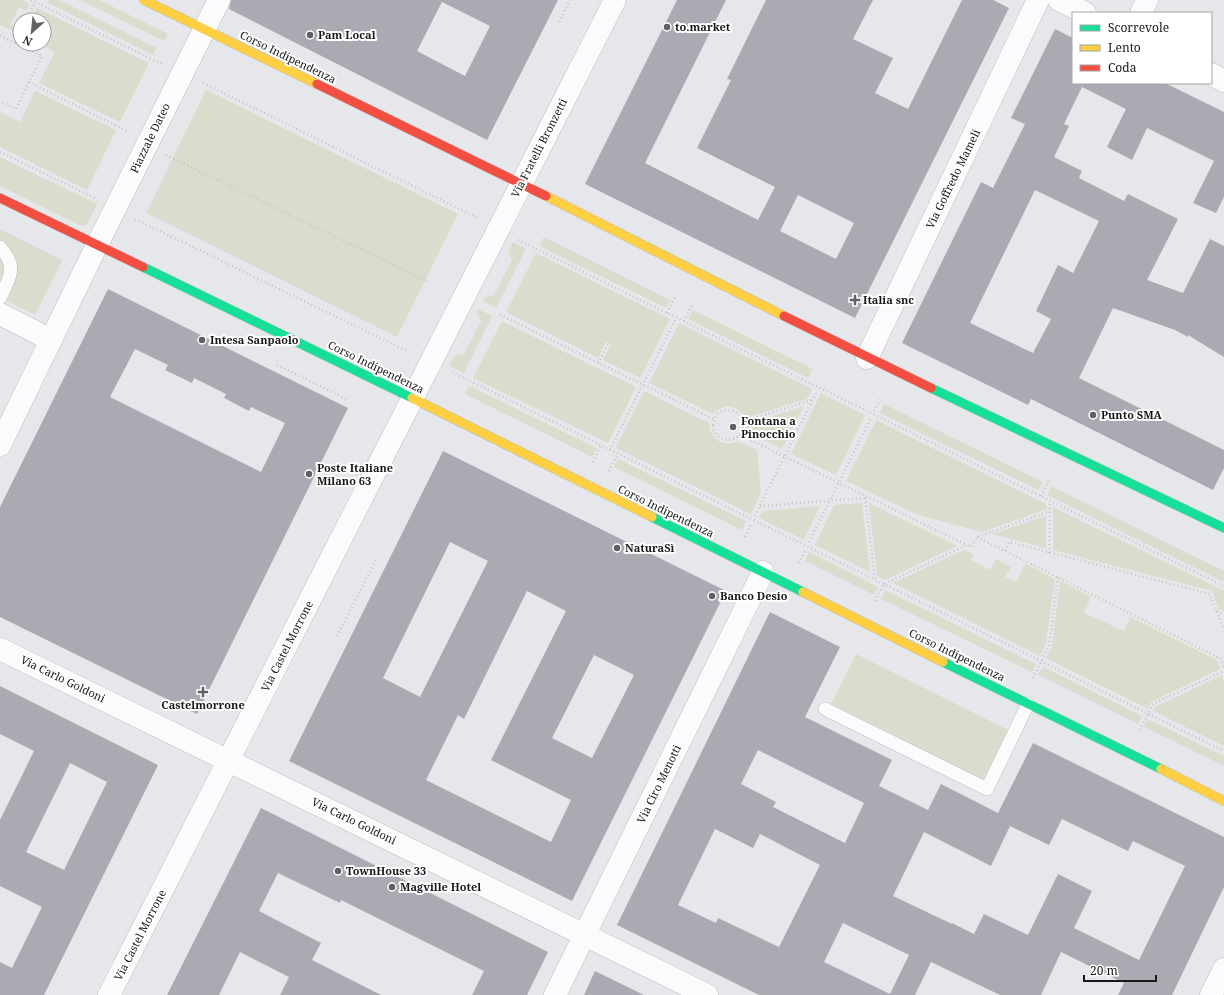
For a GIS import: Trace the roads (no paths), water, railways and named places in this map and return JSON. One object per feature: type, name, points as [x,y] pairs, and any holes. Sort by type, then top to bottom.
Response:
[{"type":"street","points":[[144,0],[204,30]]},
{"type":"street","name":"Piazzale Dateo","points":[[0,445],[97,245],[219,0]]},
{"type":"street","name":"Via Fratelli Bronzetti","points":[[464,296],[615,0]]},
{"type":"street","name":"Via Goffredo Mameli","points":[[867,358],[1038,0]]},
{"type":"street","points":[[1059,0],[1083,12]]},
{"type":"street","points":[[1141,12],[1147,0]]},
{"type":"street","name":"Corso Indipendenza","points":[[204,30],[521,184],[867,358],[1224,528]]},
{"type":"street","points":[[1212,75],[1224,81]]},
{"type":"street","points":[[0,198],[97,245]]},
{"type":"street","name":"Corso Indipendenza","points":[[97,245],[412,398],[1224,801]]},
{"type":"street","name":"Via Castel Morrone","points":[[109,995],[230,760],[464,296]]},
{"type":"street","points":[[0,314],[51,340]]},
{"type":"street","name":"Via Ciro Menotti","points":[[555,995],[763,572]]},
{"type":"street","name":"Via Carlo Goldoni","points":[[0,649],[230,760],[707,995]]},
{"type":"street","points":[[1211,995],[1224,969]]},
{"type":"lane","points":[[0,247],[10,262],[11,275],[0,298]]},
{"type":"lane","points":[[825,709],[987,789],[1028,704]]},
{"type":"place","name":"to.market","points":[[667,27]]},
{"type":"place","name":"Pam Local","points":[[310,35]]},
{"type":"place","name":"Italia snc","points":[[855,300]]},
{"type":"place","name":"Intesa Sanpaolo","points":[[202,340]]},
{"type":"place","name":"Punto SMA","points":[[1093,415]]},
{"type":"place","name":"Fontana a Pinocchio","points":[[733,427]]},
{"type":"place","name":"Poste Italiane Milano 63","points":[[309,474]]},
{"type":"place","name":"NaturaSì","points":[[617,548]]},
{"type":"place","name":"Banco Desio","points":[[712,596]]},
{"type":"place","name":"Castelmorrone","points":[[203,692]]},
{"type":"place","name":"TownHouse 33","points":[[338,871]]},
{"type":"place","name":"Magville Hotel","points":[[392,887]]}]
